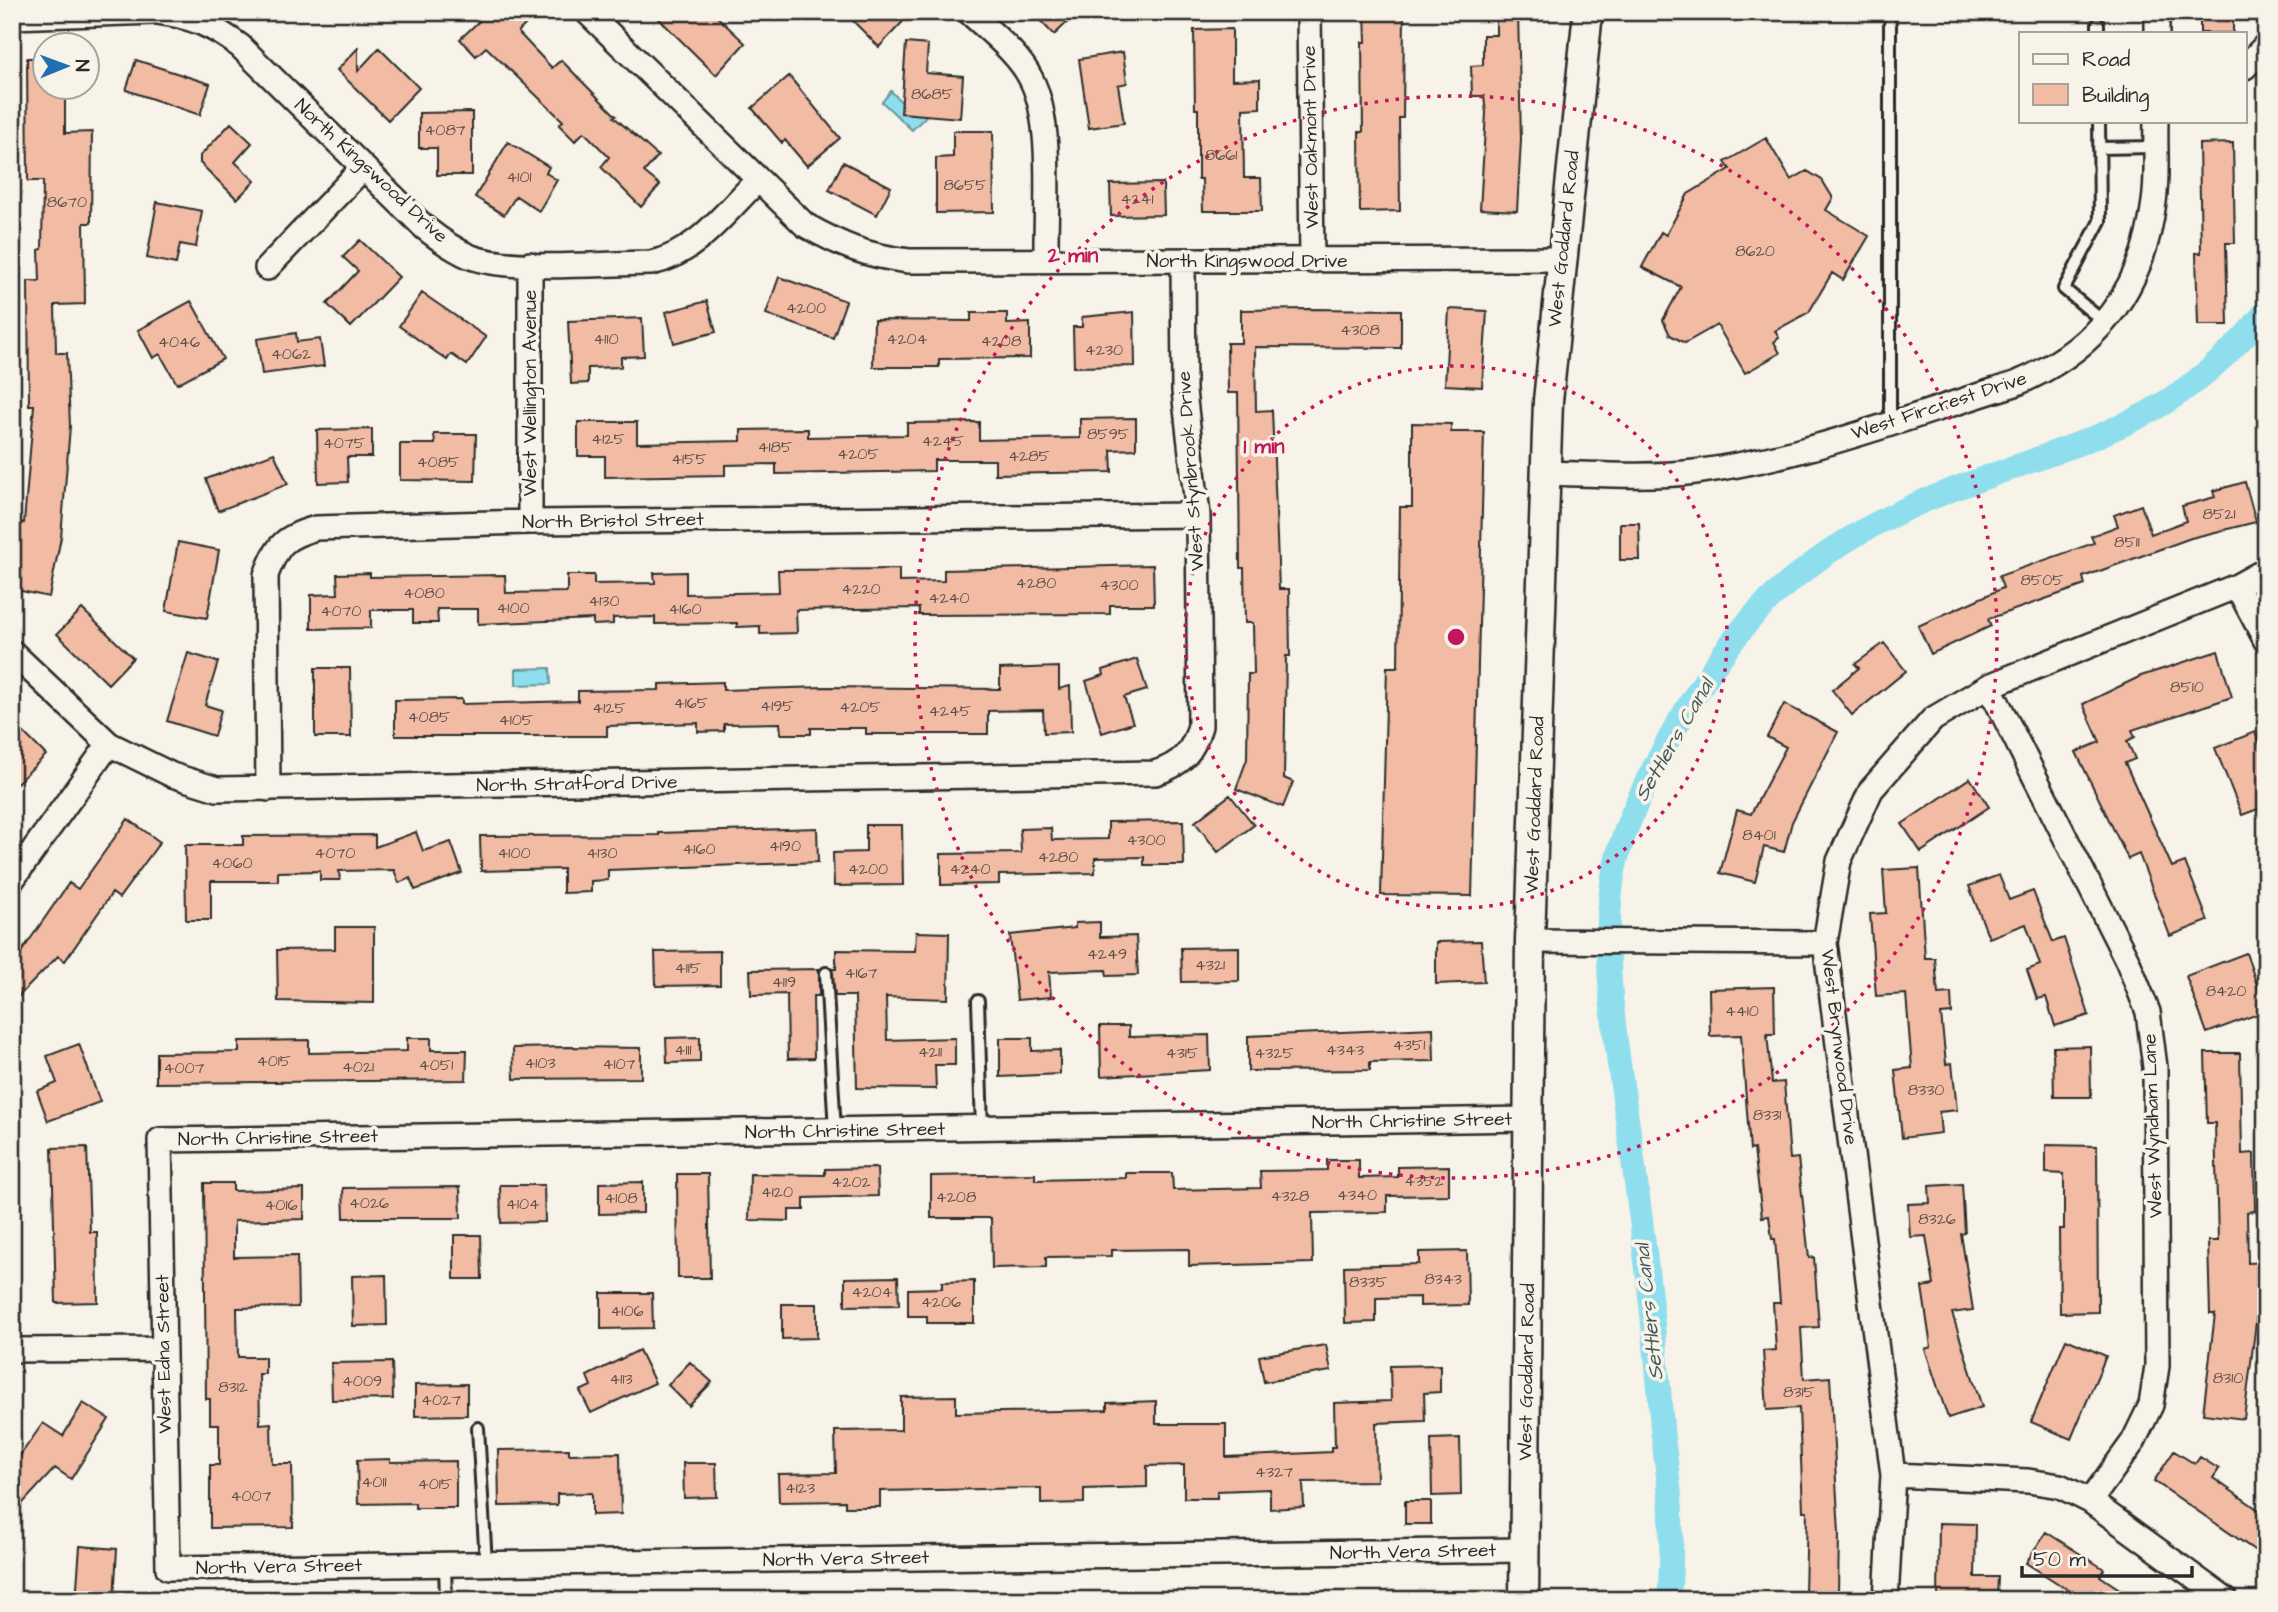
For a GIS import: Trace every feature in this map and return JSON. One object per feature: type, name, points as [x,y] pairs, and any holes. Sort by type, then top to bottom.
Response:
[{"type":"street","name":"North Kingswood Drive","points":[[12,17],[156,12],[219,19],[240,46],[363,168],[446,244],[472,257],[501,264],[651,263],[678,256],[758,180],[805,225],[839,245],[872,257],[909,261],[1561,259]]},
{"type":"street","points":[[587,12],[758,180]]},
{"type":"street","points":[[969,12],[1020,63],[1031,79],[1040,102],[1044,130],[1046,260]]},
{"type":"street","name":"West Oakmont Drive","points":[[1310,12],[1312,261]]},
{"type":"street","name":"West Goddard Road","points":[[1524,1600],[1530,941],[1545,473],[1548,401],[1561,259],[1588,12]]},
{"type":"street","points":[[2157,12],[2157,32]]},
{"type":"street","points":[[2246,66],[2266,45]]},
{"type":"street","name":"West Fircrest Drive","points":[[1545,473],[1636,475],[1693,472],[1792,453],[2015,384],[2047,371],[2075,351],[2106,323],[2128,292],[2144,258],[2155,201],[2156,122]]},
{"type":"street","points":[[267,268],[363,168]]},
{"type":"street","name":"West Stynbrook Drive","points":[[1183,262],[1184,391],[1198,515],[1200,726],[1195,744],[1184,759]]},
{"type":"street","name":"West Wellington Avenue","points":[[530,264],[530,522]]},
{"type":"street","name":"North Bristol Street","points":[[268,789],[266,575],[275,550],[291,535],[316,528],[530,522],[1198,515]]},
{"type":"street","name":"West Brynwood Drive","points":[[1886,1600],[1893,1475],[1825,943],[1839,861],[1871,790],[1933,719],[1989,686],[2237,586],[2266,570]]},
{"type":"street","points":[[2237,586],[2266,641]]},
{"type":"street","name":"North Stratford Drive","points":[[12,652],[109,744],[172,775],[216,789],[1155,773],[1184,759]]},
{"type":"street","name":"West Wyndham Lane","points":[[1989,686],[2128,962],[2148,1012],[2155,1067],[2157,1366],[2151,1405],[2133,1442],[2090,1501]]},
{"type":"street","points":[[12,880],[109,744]]},
{"type":"street","points":[[1530,941],[1825,943]]},
{"type":"street","name":"North Christine Street","points":[[160,1140],[1530,1119]]},
{"type":"street","name":"West Edna Street","points":[[160,1140],[168,1568]]},
{"type":"street","points":[[12,1350],[163,1349]]},
{"type":"street","points":[[1893,1475],[2028,1481],[2060,1486],[2090,1501],[2226,1600]]},
{"type":"street","name":"North Vera Street","points":[[168,1568],[1524,1550]]},
{"type":"lane","points":[[1890,24],[1890,422]]},
{"type":"lane","points":[[2099,122],[2100,221],[2064,289],[2106,323]]},
{"type":"lane","points":[[2099,148],[2155,146]]},
{"type":"lane","points":[[826,973],[835,1131]]},
{"type":"lane","points":[[978,1001],[982,1129]]},
{"type":"lane","points":[[478,1428],[486,1564]]},
{"type":"lane","points":[[445,1565],[446,1600]]},
{"type":"water","points":[[891,91],[905,106],[930,112],[912,130],[882,102]]},
{"type":"water","points":[[550,668],[551,684],[516,685],[516,669]]},
{"type":"building","points":[[489,12],[516,12],[526,24],[518,32],[552,68],[561,60],[616,116],[614,117],[658,156],[644,172],[660,185],[641,207],[601,167],[609,157],[584,132],[575,141],[559,125],[563,121],[486,47],[476,56],[460,39]]},
{"type":"building","points":[[652,12],[712,12],[745,43],[716,75]]},
{"type":"building","points":[[844,12],[912,12],[879,47]]},
{"type":"building","points":[[1032,12],[1078,12],[1054,35]]},
{"type":"building","points":[[1365,12],[1404,12],[1403,118],[1399,118],[1400,211],[1360,212],[1359,132],[1363,132],[1362,42],[1366,42]]},
{"type":"building","points":[[1496,12],[1518,12],[1521,140],[1517,211],[1480,209],[1486,113],[1484,96],[1472,96],[1471,66],[1483,65],[1483,35],[1496,35]]},
{"type":"building","points":[[2200,12],[2233,12],[2233,32],[2200,32]]},
{"type":"building","points":[[1232,29],[1232,80],[1260,79],[1260,108],[1243,109],[1244,178],[1261,178],[1262,211],[1203,211],[1202,179],[1198,179],[1194,30]]},
{"type":"building","points":[[906,43],[928,45],[926,73],[963,76],[960,118],[901,113]]},
{"type":"building","points":[[358,48],[358,71],[379,48],[419,88],[388,120],[337,70]]},
{"type":"building","points":[[1123,52],[1127,83],[1118,85],[1124,123],[1089,128],[1079,59]]},
{"type":"building","points":[[27,58],[32,58],[32,102],[65,102],[65,133],[92,132],[91,223],[84,223],[85,304],[55,305],[56,353],[67,353],[70,426],[61,537],[49,597],[12,589],[12,558],[19,522],[24,523],[34,405],[29,405],[28,281],[40,281],[39,250],[42,249],[43,181],[28,181]]},
{"type":"building","points":[[136,60],[210,84],[200,115],[126,90]]},
{"type":"building","points":[[789,76],[840,138],[807,166],[785,140],[782,143],[752,108]]},
{"type":"building","points":[[472,112],[472,175],[437,175],[437,148],[419,148],[419,113]]},
{"type":"building","points":[[231,123],[252,143],[235,162],[255,181],[237,199],[200,163],[200,156]]},
{"type":"building","points":[[953,131],[993,131],[994,212],[936,213],[936,158],[953,157]]},
{"type":"building","points":[[1766,138],[1791,180],[1807,171],[1822,180],[1833,198],[1826,210],[1869,236],[1843,280],[1832,273],[1809,312],[1775,331],[1779,338],[1774,342],[1780,353],[1745,373],[1717,325],[1685,343],[1670,335],[1663,320],[1681,287],[1642,267],[1661,232],[1666,235],[1688,194],[1730,169],[1725,162]]},
{"type":"building","points":[[508,142],[549,167],[546,173],[557,180],[539,211],[516,196],[504,215],[475,197]]},
{"type":"building","points":[[2233,143],[2235,243],[2226,243],[2228,325],[2198,325],[2196,253],[2201,253],[2199,144]]},
{"type":"building","points":[[843,162],[891,187],[877,215],[829,190]]},
{"type":"building","points":[[1163,183],[1164,215],[1111,216],[1110,184]]},
{"type":"building","points":[[157,202],[202,211],[196,247],[180,244],[176,264],[147,258]]},
{"type":"building","points":[[360,240],[399,277],[351,327],[327,304],[358,271],[343,257]]},
{"type":"building","points":[[779,277],[846,301],[833,338],[766,314]]},
{"type":"building","points":[[422,293],[486,337],[467,365],[451,354],[447,360],[399,326]]},
{"type":"building","points":[[191,301],[223,359],[177,384],[160,354],[153,358],[138,330]]},
{"type":"building","points":[[707,301],[716,332],[674,343],[666,312]]},
{"type":"building","points":[[1449,309],[1487,311],[1482,387],[1445,385]]},
{"type":"building","points":[[1241,310],[1401,310],[1401,348],[1255,347],[1256,411],[1272,410],[1279,589],[1289,589],[1290,656],[1286,656],[1284,778],[1293,782],[1283,807],[1236,789],[1247,759],[1248,674],[1254,674],[1253,623],[1245,623],[1244,568],[1240,568],[1238,393],[1228,393],[1227,343],[1241,343]]},
{"type":"building","points":[[1134,312],[1135,366],[1074,367],[1073,327],[1082,327],[1082,317]]},
{"type":"building","points":[[971,313],[1007,313],[1007,324],[1030,323],[1030,358],[939,359],[939,367],[873,367],[874,320],[971,321]]},
{"type":"building","points":[[642,318],[644,356],[621,357],[621,367],[588,368],[588,383],[571,384],[568,321]]},
{"type":"building","points":[[296,333],[297,342],[320,339],[324,366],[262,374],[257,339]]},
{"type":"building","points":[[1136,418],[1136,449],[1111,450],[1112,472],[995,474],[995,460],[934,460],[934,471],[776,474],[776,464],[725,465],[725,475],[605,477],[605,456],[578,456],[578,422],[637,422],[637,443],[741,441],[741,430],[808,429],[808,437],[907,435],[907,423],[979,422],[979,440],[1080,438],[1080,419]]},
{"type":"building","points":[[1412,423],[1451,424],[1451,432],[1484,432],[1472,896],[1381,895],[1387,667],[1398,667],[1400,507],[1412,507]]},
{"type":"building","points":[[372,429],[372,457],[347,457],[348,482],[318,483],[317,430]]},
{"type":"building","points":[[434,434],[476,434],[475,481],[400,480],[400,444],[435,444]]},
{"type":"building","points":[[274,453],[288,484],[218,511],[206,479]]},
{"type":"building","points":[[2245,482],[2256,522],[2191,538],[2083,577],[2085,585],[1988,619],[1991,626],[1931,654],[1918,626],[2003,588],[1999,576],[2094,543],[2091,536],[2118,526],[2114,515],[2141,505],[2151,534],[2186,521],[2182,506],[2215,497],[2213,491]]},
{"type":"building","points":[[1620,523],[1639,523],[1640,560],[1620,560]]},
{"type":"building","points":[[178,542],[219,550],[207,618],[166,611]]},
{"type":"building","points":[[1153,565],[1154,605],[1110,605],[1110,614],[919,615],[919,608],[796,610],[797,633],[760,634],[760,626],[737,627],[737,623],[655,624],[655,617],[613,618],[613,624],[593,625],[593,619],[478,624],[478,609],[437,609],[438,623],[413,623],[413,610],[371,610],[371,628],[311,629],[311,595],[338,594],[337,574],[370,573],[370,577],[505,575],[506,593],[567,592],[567,575],[594,575],[594,584],[655,583],[654,573],[686,572],[686,594],[779,592],[778,570],[899,569],[899,582],[944,581],[944,570]]},
{"type":"building","points":[[82,609],[133,658],[108,684],[57,634]]},
{"type":"building","points":[[1884,643],[1906,671],[1852,715],[1832,690],[1859,668],[1855,664]]},
{"type":"building","points":[[2218,651],[2232,697],[2132,730],[2135,737],[2127,741],[2135,759],[2125,763],[2172,867],[2185,862],[2208,921],[2170,936],[2139,854],[2128,859],[2076,752],[2100,742],[2083,704],[2141,676]]},
{"type":"building","points":[[188,653],[218,662],[205,705],[221,710],[214,736],[167,721]]},
{"type":"building","points":[[1137,659],[1147,690],[1124,697],[1133,723],[1102,733],[1086,681],[1104,675],[1103,670]]},
{"type":"building","points":[[1059,667],[1059,689],[1070,686],[1071,732],[1044,733],[1043,710],[988,711],[988,734],[866,734],[866,728],[811,728],[811,734],[781,734],[780,723],[724,724],[724,731],[698,732],[698,723],[607,726],[607,736],[395,736],[395,700],[462,699],[462,704],[578,701],[578,691],[659,690],[659,684],[723,682],[723,690],[826,687],[1000,689],[1000,669]]},
{"type":"building","points":[[315,668],[350,668],[351,737],[315,737]]},
{"type":"building","points":[[1784,704],[1838,732],[1792,822],[1784,852],[1764,847],[1755,882],[1720,873],[1737,810],[1751,814],[1786,747],[1767,737]]},
{"type":"building","points":[[12,721],[46,755],[12,788]]},
{"type":"building","points":[[2255,732],[2266,759],[2266,806],[2242,815],[2215,748]]},
{"type":"building","points":[[1970,778],[1989,807],[1921,852],[1902,824]]},
{"type":"building","points":[[1230,795],[1254,825],[1218,852],[1195,822]]},
{"type":"building","points":[[128,819],[160,842],[119,898],[112,893],[65,961],[58,956],[12,1003],[12,946],[20,954],[69,883],[78,889]]},
{"type":"building","points":[[1183,821],[1184,865],[1144,865],[1144,857],[1095,858],[1095,873],[999,875],[999,884],[941,885],[941,854],[1021,853],[1020,829],[1051,828],[1052,840],[1108,839],[1108,822]]},
{"type":"building","points":[[866,825],[902,825],[903,885],[834,886],[833,853],[866,852]]},
{"type":"building","points":[[817,828],[818,862],[608,870],[608,880],[591,881],[591,892],[563,893],[563,869],[481,871],[480,836],[659,835]]},
{"type":"building","points":[[416,832],[423,851],[451,842],[462,873],[415,890],[410,878],[399,883],[394,870],[339,871],[340,880],[320,880],[320,871],[278,872],[278,881],[211,881],[211,920],[186,920],[185,845],[243,845],[243,836],[375,835],[375,847]]},
{"type":"building","points":[[1919,868],[1925,958],[1935,958],[1938,994],[1951,993],[1952,1013],[1941,1014],[1946,1064],[1952,1063],[1957,1110],[1939,1112],[1941,1133],[1902,1138],[1895,1070],[1912,1068],[1906,994],[1876,996],[1870,914],[1886,913],[1883,870]]},
{"type":"building","points":[[1999,875],[2009,900],[2033,891],[2053,942],[2064,938],[2089,1015],[2055,1026],[2046,997],[2037,999],[2027,970],[2040,965],[2026,924],[1989,938],[1969,886]]},
{"type":"building","points":[[1100,922],[1100,937],[1136,936],[1138,975],[1107,976],[1106,970],[1049,972],[1051,997],[1017,1000],[1010,935],[1075,928],[1075,923]]},
{"type":"building","points":[[335,927],[374,927],[374,1003],[278,1001],[277,950],[335,949]]},
{"type":"building","points":[[916,932],[949,933],[948,999],[886,997],[887,1040],[955,1038],[955,1065],[935,1065],[936,1089],[857,1088],[855,996],[835,996],[832,969],[836,969],[836,950],[915,951]]},
{"type":"building","points":[[1481,941],[1484,982],[1436,984],[1436,942]]},
{"type":"building","points":[[1239,947],[1239,981],[1182,982],[1181,948]]},
{"type":"building","points":[[720,951],[720,985],[656,986],[655,952]]},
{"type":"building","points":[[2246,953],[2266,1011],[2207,1033],[2186,976]]},
{"type":"building","points":[[819,969],[819,996],[813,996],[814,1058],[788,1059],[787,994],[751,995],[750,970]]},
{"type":"building","points":[[1774,987],[1775,1034],[1767,1034],[1772,1083],[1784,1082],[1790,1159],[1798,1158],[1809,1258],[1814,1257],[1819,1327],[1801,1328],[1804,1379],[1830,1377],[1839,1533],[1838,1594],[1805,1593],[1807,1511],[1803,1511],[1799,1408],[1767,1410],[1763,1351],[1776,1350],[1773,1303],[1780,1303],[1775,1239],[1772,1239],[1769,1216],[1762,1217],[1754,1149],[1750,1150],[1741,1035],[1710,1036],[1709,989]]},
{"type":"building","points":[[1100,1026],[1129,1026],[1129,1037],[1209,1035],[1210,1070],[1101,1076]]},
{"type":"building","points":[[1433,1028],[1434,1061],[1370,1062],[1370,1070],[1248,1071],[1248,1036]]},
{"type":"building","points":[[700,1037],[700,1062],[667,1063],[666,1038]]},
{"type":"building","points":[[407,1038],[431,1038],[431,1050],[467,1050],[466,1080],[156,1083],[156,1053],[239,1052],[239,1041],[309,1040],[309,1053],[407,1051]]},
{"type":"building","points":[[1000,1038],[1032,1038],[1032,1051],[1060,1050],[1060,1074],[1000,1077]]},
{"type":"building","points":[[79,1044],[100,1102],[48,1121],[37,1091],[57,1083],[47,1056]]},
{"type":"building","points":[[2090,1046],[2091,1097],[2054,1097],[2053,1047]]},
{"type":"building","points":[[513,1048],[641,1048],[641,1078],[514,1079]]},
{"type":"building","points":[[2205,1053],[2240,1053],[2242,1154],[2254,1153],[2255,1211],[2247,1212],[2248,1263],[2266,1262],[2266,1314],[2257,1314],[2244,1419],[2203,1414],[2215,1314],[2210,1314],[2208,1241],[2218,1241],[2215,1123],[2207,1123]]},
{"type":"building","points":[[2046,1145],[2097,1146],[2098,1312],[2060,1313],[2059,1229],[2064,1229],[2064,1174],[2046,1173]]},
{"type":"building","points":[[87,1147],[90,1232],[97,1232],[98,1302],[56,1303],[52,1148]]},
{"type":"building","points":[[1327,1160],[1359,1160],[1359,1178],[1398,1177],[1398,1167],[1449,1166],[1449,1195],[1387,1196],[1387,1212],[1312,1213],[1313,1263],[1189,1266],[1189,1249],[1112,1250],[1112,1256],[1046,1257],[1046,1267],[992,1268],[991,1218],[931,1218],[931,1176],[1035,1174],[1035,1180],[1126,1178],[1126,1173],[1172,1173],[1173,1190],[1261,1188],[1260,1171],[1327,1170]]},
{"type":"building","points":[[877,1168],[878,1196],[804,1198],[804,1210],[789,1210],[789,1221],[749,1220],[750,1174],[825,1175],[825,1169]]},
{"type":"building","points":[[677,1174],[708,1174],[710,1278],[678,1278]]},
{"type":"building","points":[[643,1182],[643,1213],[599,1214],[599,1183]]},
{"type":"building","points":[[204,1183],[233,1183],[233,1191],[304,1189],[304,1219],[234,1221],[234,1257],[297,1256],[298,1307],[237,1308],[238,1357],[265,1357],[265,1374],[259,1374],[260,1424],[271,1423],[272,1464],[292,1464],[293,1527],[210,1528],[210,1465],[219,1465],[219,1424],[210,1424],[210,1399],[206,1399]]},
{"type":"building","points":[[1962,1184],[1965,1233],[1961,1234],[1973,1310],[1952,1313],[1982,1407],[1948,1418],[1925,1349],[1931,1347],[1922,1287],[1934,1285],[1926,1236],[1910,1237],[1908,1204],[1930,1203],[1929,1186]]},
{"type":"building","points":[[500,1185],[544,1185],[545,1222],[501,1223]]},
{"type":"building","points":[[460,1187],[461,1218],[344,1218],[343,1188]]},
{"type":"building","points":[[454,1235],[481,1235],[482,1279],[454,1279]]},
{"type":"building","points":[[1467,1251],[1468,1305],[1420,1306],[1420,1297],[1376,1298],[1376,1322],[1345,1323],[1344,1266],[1419,1264],[1419,1252]]},
{"type":"building","points":[[386,1275],[387,1325],[353,1326],[352,1276]]},
{"type":"building","points":[[898,1277],[899,1305],[845,1306],[845,1278]]},
{"type":"building","points":[[974,1281],[974,1323],[927,1323],[927,1316],[908,1316],[908,1289],[942,1288],[942,1282]]},
{"type":"building","points":[[601,1293],[652,1293],[653,1328],[601,1329]]},
{"type":"building","points":[[782,1304],[817,1304],[817,1338],[782,1339]]},
{"type":"building","points":[[2066,1339],[2106,1356],[2071,1439],[2031,1422]]},
{"type":"building","points":[[1326,1345],[1331,1371],[1264,1382],[1259,1356]]},
{"type":"building","points":[[639,1350],[655,1383],[591,1413],[580,1391],[591,1386],[587,1376]]},
{"type":"building","points":[[392,1362],[393,1399],[332,1400],[331,1363]]},
{"type":"building","points":[[690,1362],[712,1382],[689,1406],[668,1385]]},
{"type":"building","points":[[1440,1365],[1440,1392],[1424,1393],[1425,1421],[1376,1423],[1377,1481],[1303,1482],[1304,1507],[1270,1509],[1270,1489],[1217,1491],[1217,1498],[1184,1498],[1184,1465],[1147,1466],[1147,1487],[1084,1489],[1084,1503],[1041,1504],[1041,1488],[880,1491],[880,1507],[845,1507],[845,1501],[779,1502],[778,1474],[836,1473],[835,1431],[901,1430],[901,1397],[956,1396],[956,1413],[1107,1410],[1107,1403],[1156,1401],[1156,1424],[1226,1424],[1226,1457],[1331,1452],[1331,1447],[1335,1447],[1334,1403],[1391,1401],[1390,1366]]},
{"type":"building","points":[[467,1384],[467,1415],[415,1416],[415,1385]]},
{"type":"building","points":[[83,1403],[109,1419],[71,1479],[55,1468],[12,1515],[12,1467],[43,1423],[63,1436]]},
{"type":"building","points":[[1460,1438],[1461,1495],[1432,1496],[1431,1439]]},
{"type":"building","points":[[569,1449],[569,1454],[620,1453],[621,1514],[592,1515],[592,1493],[557,1494],[557,1505],[499,1506],[498,1450]]},
{"type":"building","points":[[2174,1451],[2195,1464],[2200,1457],[2219,1469],[2213,1478],[2266,1515],[2266,1558],[2154,1481]]},
{"type":"building","points":[[390,1459],[390,1462],[456,1461],[456,1508],[415,1508],[415,1503],[358,1504],[357,1460]]},
{"type":"building","points":[[683,1463],[716,1463],[717,1497],[684,1498]]},
{"type":"building","points":[[1405,1501],[1431,1501],[1431,1524],[1405,1524]]},
{"type":"building","points":[[1939,1523],[1976,1524],[1975,1577],[1998,1577],[1997,1600],[1938,1600]]},
{"type":"building","points":[[2046,1532],[2104,1569],[2100,1576],[2136,1600],[2084,1600],[2026,1563]]},
{"type":"building","points":[[80,1546],[117,1549],[114,1600],[76,1600]]},
{"type":"waterway","name":"Settlers Canal","points":[[1669,1600],[1670,1495],[1647,1265],[1614,1026],[1609,954],[1612,883],[1619,852],[1648,778],[1691,701],[1737,635],[1767,602],[1808,567],[1877,523],[1915,505],[2072,446],[2149,412],[2212,367],[2241,340],[2266,311]]}]
